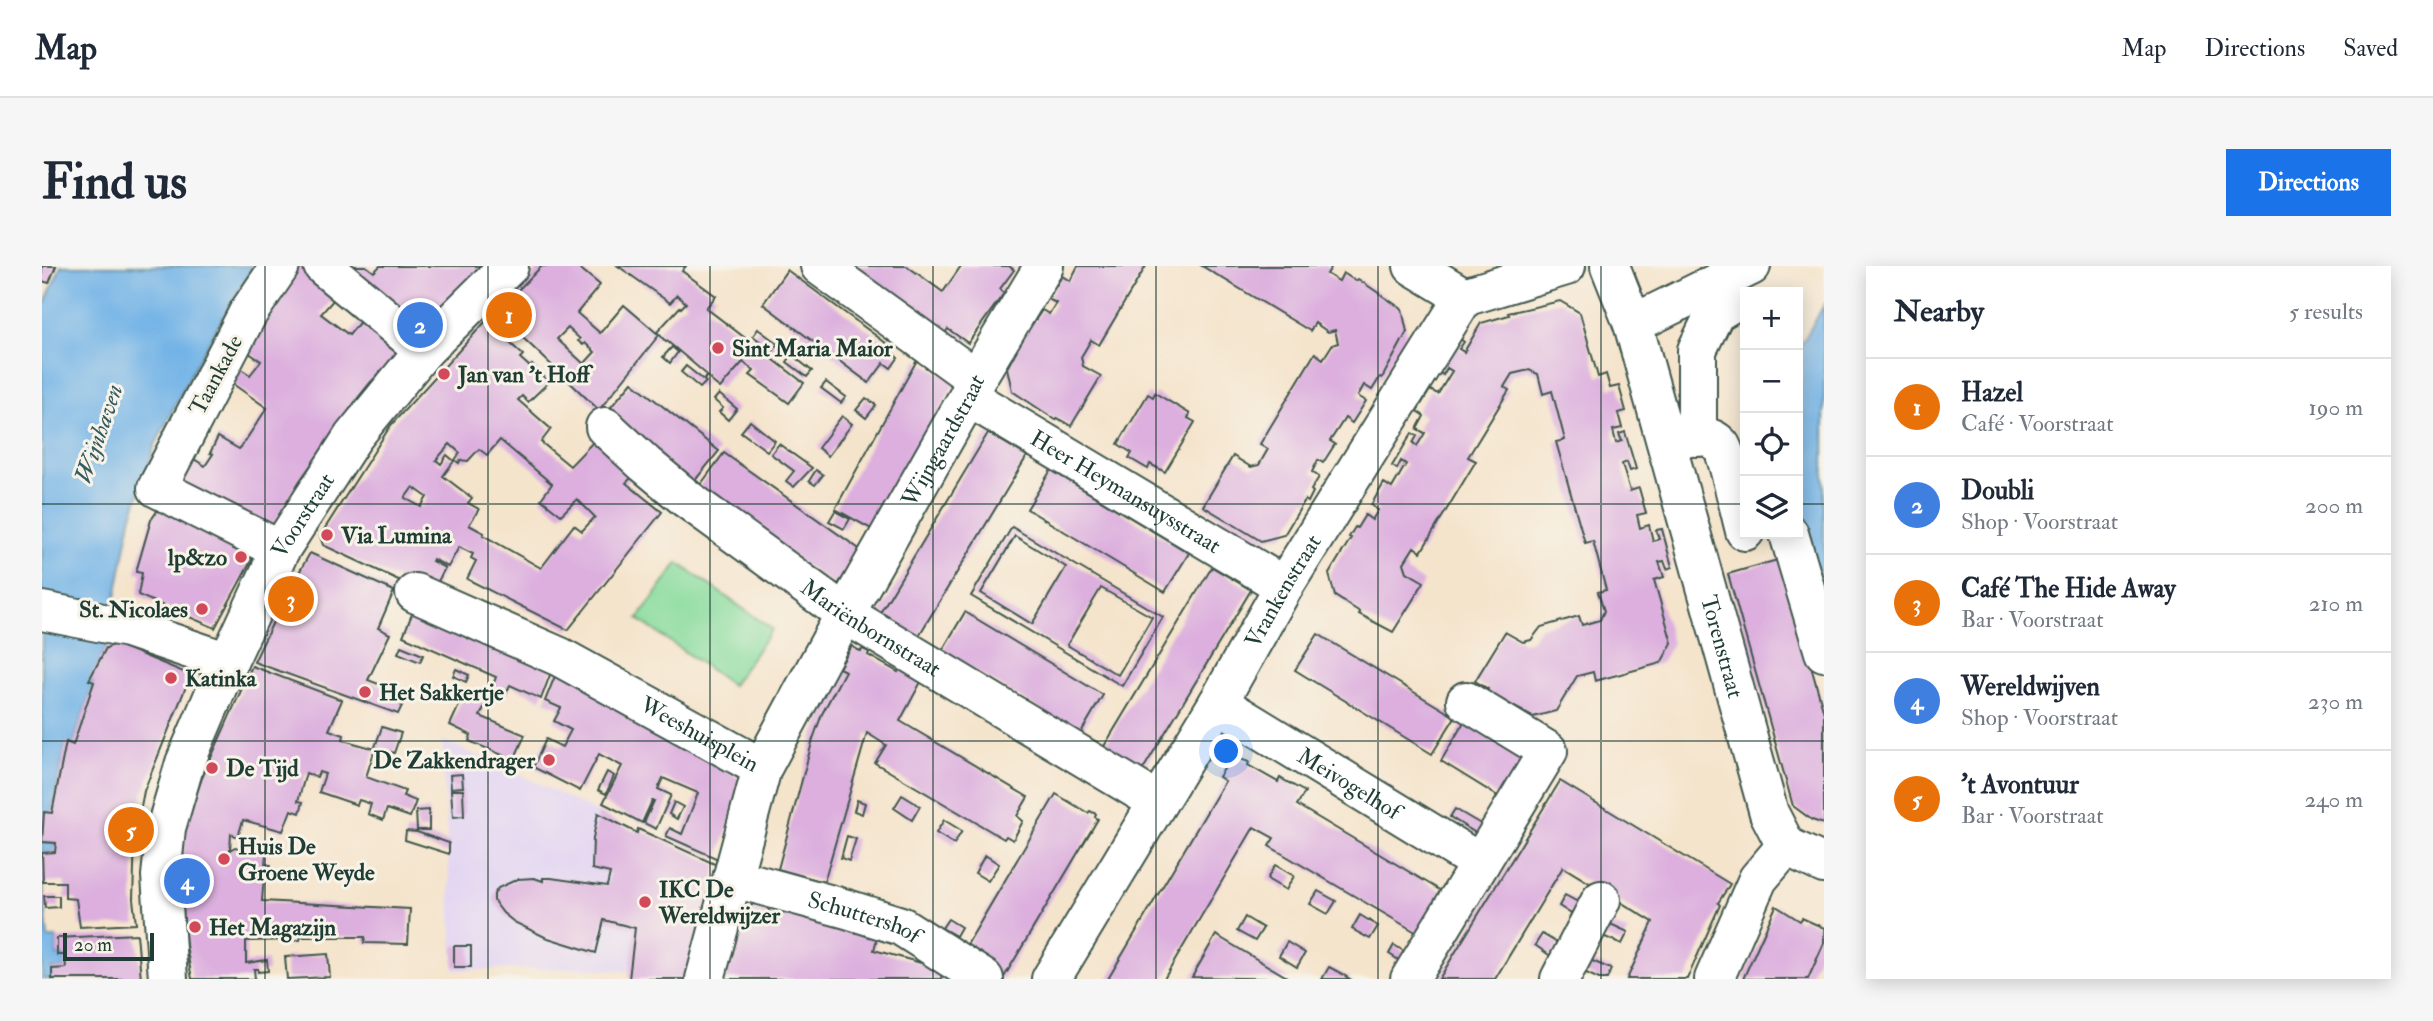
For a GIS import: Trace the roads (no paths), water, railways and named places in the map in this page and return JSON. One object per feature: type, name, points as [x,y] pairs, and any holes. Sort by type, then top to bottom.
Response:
[{"type":"street","name":"Taankade","points":[[280,266],[248,313],[157,488],[280,551]]},
{"type":"street","points":[[323,266],[424,350]]},
{"type":"street","name":"Voorstraat","points":[[168,979],[161,876],[166,828],[185,763],[280,551],[353,437],[424,350],[509,266]]},
{"type":"street","name":"Heer Heymansuysstraat","points":[[820,266],[972,388],[1284,586]]},
{"type":"street","name":"Wijngaardstraat","points":[[845,614],[1044,266]]},
{"type":"street","points":[[1413,266],[1464,296],[1566,266]]},
{"type":"street","name":"Torenstraat","points":[[1610,266],[1682,440],[1769,813],[1786,846]]},
{"type":"street","points":[[1633,324],[1751,266]]},
{"type":"street","name":"Vrankenstraat","points":[[1051,979],[1218,703],[1284,586],[1464,296]]},
{"type":"street","points":[[1730,304],[1715,313],[1697,350],[1682,440],[1709,437],[1722,447],[1740,511]]},
{"type":"street","name":"Mariënbornstraat","points":[[605,426],[687,499],[845,614],[925,652],[1087,748],[1158,802]]},
{"type":"street","points":[[1790,539],[1824,652]]},
{"type":"street","name":"Weeshuisplein","points":[[415,593],[560,657],[762,768],[845,614]]},
{"type":"street","points":[[42,611],[128,628],[228,662]]},
{"type":"street","points":[[1410,979],[1548,751],[1466,701]]},
{"type":"street","name":"Meivogelhof","points":[[1218,703],[1480,863]]},
{"type":"street","points":[[705,979],[762,768]]},
{"type":"street","points":[[1714,979],[1758,879],[1786,846],[1824,864]]},
{"type":"street","name":"Schuttershof","points":[[734,878],[901,926],[984,979]]},
{"type":"street","points":[[1560,979],[1601,900]]},
{"type":"water","name":"Wijnhaven","points":[[61,266],[253,266],[195,366],[155,445],[131,519],[106,648],[90,680],[94,682],[73,745],[66,743],[52,813],[44,812],[42,842],[42,310]]},
{"type":"water","points":[[1824,305],[1824,595],[1803,522],[1803,341]]},
{"type":"water","points":[[42,842],[56,843],[55,852],[42,853]]},
{"type":"water","points":[[42,873],[48,938],[57,938],[57,955],[65,955],[66,968],[52,969],[52,979],[42,979]]},
{"type":"place","name":"Hazel","points":[[509,315]]},
{"type":"place","name":"Doubli","points":[[420,325]]},
{"type":"place","name":"Sint Maria Maior","points":[[718,348]]},
{"type":"place","name":"Jan van 't Hoff","points":[[444,374]]},
{"type":"place","name":"Via Lumina","points":[[327,535]]},
{"type":"place","name":"lp&zo","points":[[241,557]]},
{"type":"place","name":"Café The Hide Away","points":[[291,599]]},
{"type":"place","name":"St. Nicolaes","points":[[202,609]]},
{"type":"place","name":"Katinka","points":[[171,678]]},
{"type":"place","name":"Het Sakkertje","points":[[365,692]]},
{"type":"place","name":"De Zakkendrager","points":[[549,760]]},
{"type":"place","name":"De Tijd","points":[[212,768]]},
{"type":"place","name":"'t Avontuur","points":[[131,830]]},
{"type":"place","name":"Huis De Groene Weyde","points":[[224,859]]},
{"type":"place","name":"Wereldwijven","points":[[187,881]]},
{"type":"place","name":"IKC De Wereldwijzer","points":[[645,902]]},
{"type":"place","name":"Het Magazijn","points":[[195,927]]}]
